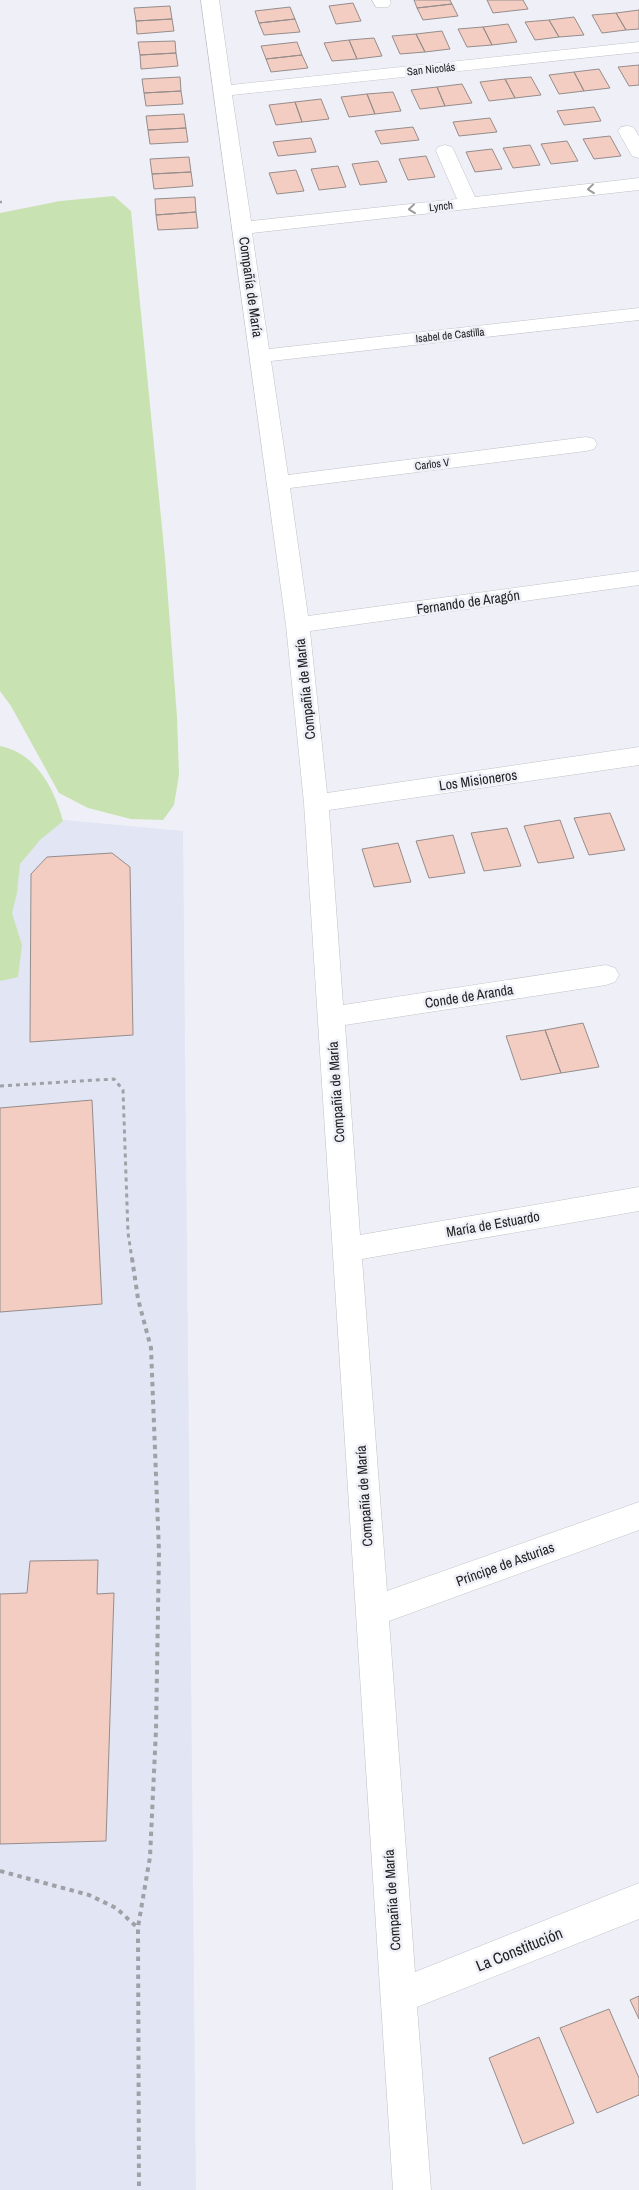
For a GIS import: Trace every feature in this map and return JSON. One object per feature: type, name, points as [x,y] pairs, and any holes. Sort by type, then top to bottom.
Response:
[{"type":"street","name":"Compañía de María","points":[[210,0],[298,625],[316,803],[412,2190]]},
{"type":"street","name":"San Nicolás","points":[[223,90],[639,47]]},
{"type":"street","points":[[628,131],[639,152]]},
{"type":"street","points":[[445,151],[468,203]]},
{"type":"street","name":"Lynch","points":[[242,228],[639,184]]},
{"type":"street","name":"Isabel de Castilla","points":[[261,356],[639,314]]},
{"type":"street","name":"Carlos V","points":[[278,483],[586,444]]},
{"type":"street","name":"Fernando de Aragón","points":[[298,625],[639,578]]},
{"type":"street","name":"Los Misioneros","points":[[316,803],[639,756]]},
{"type":"street","name":"Conde de Aranda","points":[[331,1018],[606,975]]},
{"type":"street","name":"María de Estuardo","points":[[347,1249],[639,1199]]},
{"type":"street","name":"Príncipe de Asturias","points":[[372,1612],[639,1516]]},
{"type":"street","name":"La Constitución","points":[[399,1996],[639,1901]]},
{"type":"path","points":[[0,1086],[114,1079],[123,1090],[128,1233],[138,1299],[151,1348],[159,1552],[156,1730],[150,1857],[138,1927],[139,2190]]},
{"type":"path","points":[[0,1871],[89,1896],[116,1908],[138,1927]]},
{"type":"shaded area","points":[[0,814],[183,831],[196,2190],[0,2190]]},
{"type":"green space","points":[[114,196],[131,211],[165,558],[177,717],[179,775],[174,805],[163,820],[131,819],[88,808],[59,793],[11,706],[0,691],[0,213],[60,201]]},
{"type":"green space","points":[[0,746],[24,756],[42,774],[54,796],[63,821],[40,840],[20,864],[17,893],[12,913],[22,945],[18,977],[0,981]]},
{"type":"building","points":[[414,0],[450,0],[452,4],[417,8]]},
{"type":"building","points":[[487,0],[523,0],[528,9],[493,13]]},
{"type":"building","points":[[353,3],[361,21],[336,24],[329,6]]},
{"type":"building","points":[[452,4],[458,16],[423,20],[417,8]]},
{"type":"building","points":[[170,6],[172,19],[136,21],[134,8]]},
{"type":"building","points":[[290,7],[295,19],[259,23],[255,11]]},
{"type":"building","points":[[639,10],[639,29],[626,30],[616,13]]},
{"type":"building","points":[[616,13],[626,30],[602,33],[592,15]]},
{"type":"building","points":[[574,17],[584,35],[559,37],[549,20]]},
{"type":"building","points":[[172,19],[174,31],[137,34],[136,21]]},
{"type":"building","points":[[295,19],[300,32],[264,35],[259,23]]},
{"type":"building","points":[[549,20],[559,37],[535,40],[525,22]]},
{"type":"building","points":[[508,24],[517,42],[492,45],[483,27]]},
{"type":"building","points":[[483,27],[492,45],[467,47],[458,29]]},
{"type":"building","points":[[442,31],[450,49],[425,52],[416,34]]},
{"type":"building","points":[[416,34],[425,52],[400,54],[392,36]]},
{"type":"building","points":[[374,38],[382,56],[357,59],[349,40]]},
{"type":"building","points":[[349,40],[357,59],[332,61],[324,43]]},
{"type":"building","points":[[175,41],[176,53],[140,55],[138,42]]},
{"type":"building","points":[[297,42],[302,55],[266,59],[261,46]]},
{"type":"building","points":[[176,53],[178,66],[141,69],[140,55]]},
{"type":"building","points":[[302,55],[308,68],[271,72],[266,59]]},
{"type":"building","points":[[639,65],[639,85],[629,86],[618,67]]},
{"type":"building","points":[[599,69],[610,88],[584,91],[574,72]]},
{"type":"building","points":[[574,72],[584,91],[559,94],[549,75]]},
{"type":"building","points":[[180,77],[181,91],[144,93],[142,79]]},
{"type":"building","points":[[531,77],[541,95],[515,98],[505,79]]},
{"type":"building","points":[[505,79],[515,98],[489,101],[480,82]]},
{"type":"building","points":[[462,84],[472,103],[445,106],[437,87]]},
{"type":"building","points":[[437,87],[445,106],[420,109],[411,90]]},
{"type":"building","points":[[181,91],[183,104],[146,106],[144,93]]},
{"type":"building","points":[[393,92],[401,111],[375,114],[367,94]]},
{"type":"building","points":[[367,94],[375,114],[349,117],[341,97]]},
{"type":"building","points":[[321,99],[329,119],[302,122],[295,102]]},
{"type":"building","points":[[295,102],[302,122],[276,125],[269,105]]},
{"type":"building","points":[[594,107],[601,121],[564,125],[557,111]]},
{"type":"building","points":[[184,114],[186,128],[148,130],[146,116]]},
{"type":"building","points":[[490,118],[497,132],[459,136],[453,122]]},
{"type":"building","points":[[413,127],[419,140],[381,144],[375,131]]},
{"type":"building","points":[[186,128],[188,142],[150,144],[148,130]]},
{"type":"building","points":[[610,136],[621,156],[594,159],[583,139]]},
{"type":"building","points":[[311,138],[316,152],[278,156],[273,142]]},
{"type":"building","points":[[567,141],[578,161],[551,164],[541,144]]},
{"type":"building","points":[[530,145],[540,165],[513,168],[503,148]]},
{"type":"building","points":[[492,149],[502,169],[475,172],[466,152]]},
{"type":"building","points":[[426,156],[435,177],[408,180],[399,159]]},
{"type":"building","points":[[189,157],[191,172],[152,174],[150,159]]},
{"type":"building","points":[[378,161],[387,182],[360,185],[352,164]]},
{"type":"building","points":[[338,166],[346,187],[319,190],[311,169]]},
{"type":"building","points":[[296,170],[304,191],[277,194],[269,173]]},
{"type":"building","points":[[191,172],[193,186],[154,189],[152,174]]},
{"type":"building","points":[[195,197],[196,212],[156,215],[155,199]]},
{"type":"building","points":[[196,212],[198,228],[158,230],[156,215]]},
{"type":"building","points":[[610,813],[625,850],[589,855],[574,818]]},
{"type":"building","points":[[560,820],[574,858],[538,863],[524,826]]},
{"type":"building","points":[[507,828],[521,866],[484,871],[471,833]]},
{"type":"building","points":[[453,835],[465,873],[429,878],[416,841]]},
{"type":"building","points":[[398,843],[411,882],[374,887],[362,849]]},
{"type":"building","points":[[112,853],[130,867],[133,1035],[30,1042],[31,874],[47,857]]},
{"type":"building","points":[[583,1023],[599,1067],[561,1073],[545,1030]]},
{"type":"building","points":[[545,1030],[561,1073],[521,1080],[506,1036]]},
{"type":"building","points":[[92,1100],[102,1304],[0,1312],[0,1108]]},
{"type":"building","points":[[98,1560],[97,1594],[114,1593],[106,1841],[0,1844],[0,1594],[27,1593],[30,1561]]},
{"type":"building","points":[[639,1996],[639,2019],[630,2000]]},
{"type":"building","points":[[609,2009],[639,2078],[639,2095],[597,2113],[560,2028]]},
{"type":"building","points":[[539,2037],[574,2123],[523,2144],[489,2058]]}]
